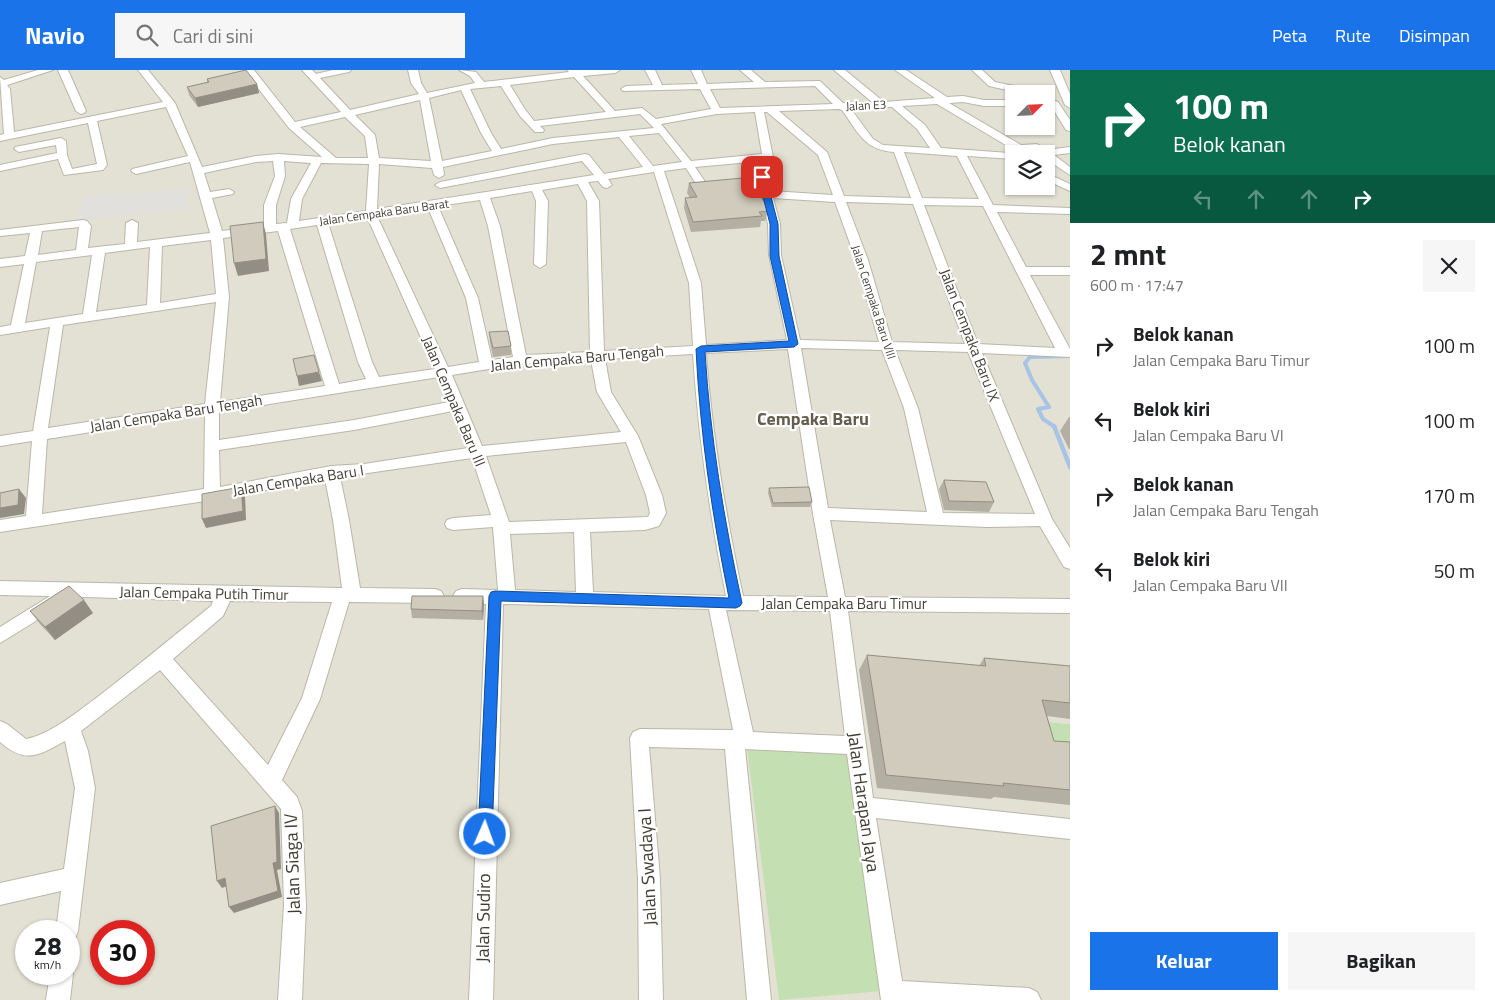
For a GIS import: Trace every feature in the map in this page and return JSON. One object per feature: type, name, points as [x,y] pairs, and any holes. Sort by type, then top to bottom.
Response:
[{"type":"street","points":[[46,70],[1,82],[4,137],[170,104]]},
{"type":"street","points":[[63,70],[81,111]]},
{"type":"street","points":[[143,70],[170,104],[194,158],[216,235],[223,297],[212,407],[212,494]]},
{"type":"street","points":[[248,70],[293,126],[333,161]]},
{"type":"street","points":[[310,73],[346,70]]},
{"type":"street","points":[[413,70],[416,83],[424,95],[440,184],[450,202]]},
{"type":"street","points":[[464,70],[473,74],[481,85]]},
{"type":"street","points":[[650,70],[660,88]]},
{"type":"street","points":[[696,70],[717,111]]},
{"type":"street","points":[[745,70],[764,86]]},
{"type":"street","points":[[838,70],[882,105]]},
{"type":"street","points":[[900,70],[1005,145]]},
{"type":"street","points":[[977,70],[992,84],[1005,87]]},
{"type":"street","points":[[1055,70],[1070,105],[1055,104]]},
{"type":"street","points":[[293,126],[424,95],[574,72],[620,84],[660,88],[817,83],[843,106],[869,141],[875,146],[898,150],[961,154],[1005,153]]},
{"type":"street","points":[[574,72],[613,114]]},
{"type":"street","points":[[310,73],[348,114],[368,132],[374,161],[371,214]]},
{"type":"street","points":[[504,82],[515,104],[532,124],[581,158],[603,178],[610,188]]},
{"type":"street","points":[[613,114],[620,84]]},
{"type":"street","points":[[620,84],[689,164],[702,186]]},
{"type":"street","points":[[464,88],[486,133],[498,152]]},
{"type":"street","name":"Jalan E3","points":[[199,171],[256,159],[278,157],[437,165],[558,141],[622,134],[717,111],[882,105],[964,99],[984,103],[1005,104]]},
{"type":"street","points":[[894,104],[921,127],[938,152]]},
{"type":"street","points":[[759,110],[768,157]]},
{"type":"street","name":"Jalan Cempaka Baru VIII","points":[[772,110],[823,154],[862,260],[887,346],[911,408],[936,518]]},
{"type":"street","points":[[1055,110],[1070,128]]},
{"type":"street","points":[[532,124],[613,114]]},
{"type":"street","points":[[19,149],[61,141],[62,155],[68,173],[95,169],[102,165],[92,120]]},
{"type":"street","points":[[622,134],[654,169],[695,283],[704,404],[721,531],[736,603]]},
{"type":"street","name":"Jalan Cempaka Baru IX","points":[[898,150],[973,348],[1045,520],[1070,562]]},
{"type":"street","points":[[1055,152],[1070,150]]},
{"type":"street","points":[[961,154],[1067,353]]},
{"type":"street","points":[[0,168],[62,155]]},
{"type":"street","points":[[278,157],[280,176],[270,205],[282,227],[332,383],[331,389]]},
{"type":"street","name":"Jalan Cempaka Baru Barat","points":[[0,263],[282,227],[689,164],[768,157]]},
{"type":"street","name":"Jalan Harapan Jaya","points":[[768,157],[762,177],[774,224],[774,256],[794,344],[821,514],[838,603],[864,807],[892,996]]},
{"type":"street","points":[[136,171],[194,158]]},
{"type":"street","points":[[440,184],[581,158]]},
{"type":"street","points":[[282,227],[292,214],[294,204],[318,159]]},
{"type":"street","points":[[1055,160],[1070,172]]},
{"type":"street","points":[[1055,180],[1070,188]]},
{"type":"street","points":[[453,524],[582,526],[645,524],[656,519],[658,513],[654,495],[631,436],[605,395],[597,354],[593,201],[582,181]]},
{"type":"street","points":[[536,188],[542,201],[540,264]]},
{"type":"street","points":[[205,196],[229,192]]},
{"type":"street","points":[[766,194],[1070,211]]},
{"type":"street","points":[[484,196],[494,226],[520,360]]},
{"type":"street","points":[[432,205],[472,298],[487,366]]},
{"type":"street","name":"Jalan Cempaka Baru III","points":[[371,214],[444,373],[456,406],[477,451],[502,524],[501,596]]},
{"type":"street","points":[[322,221],[365,362],[375,383]]},
{"type":"street","points":[[0,233],[84,224],[81,253]]},
{"type":"street","points":[[131,247],[132,224]]},
{"type":"street","points":[[17,329],[37,228]]},
{"type":"street","points":[[152,307],[156,244]]},
{"type":"street","points":[[89,317],[99,251]]},
{"type":"street","points":[[1022,271],[1070,271]]},
{"type":"street","points":[[0,331],[223,297]]},
{"type":"street","points":[[34,522],[40,435],[57,323]]},
{"type":"street","name":"Jalan Cempaka Baru Tengah","points":[[0,441],[520,360],[597,354],[794,344],[973,348],[1067,353]]},
{"type":"street","points":[[212,446],[354,425],[456,406]]},
{"type":"street","name":"Jalan Cempaka Baru I","points":[[0,526],[212,494],[331,472],[364,469],[477,451],[631,436]]},
{"type":"street","points":[[270,782],[310,699],[348,595],[331,472]]},
{"type":"street","points":[[821,514],[986,521],[1045,520]]},
{"type":"street","points":[[582,526],[585,599]]},
{"type":"street","name":"Jalan Cempaka Putih Timur","points":[[0,588],[224,594],[408,596]]},
{"type":"street","points":[[0,636],[71,590]]},
{"type":"street","points":[[0,730],[24,748],[38,746],[70,728],[161,658],[217,611],[224,594]]},
{"type":"street","name":"Jalan Cempaka Baru Timur","points":[[408,596],[501,596],[736,603],[1070,606]]},
{"type":"street","name":"Jalan Sudiro","points":[[481,1000],[484,870],[501,596]]},
{"type":"street","points":[[716,602],[739,740],[758,1000]]},
{"type":"street","name":"Jalan Siaga IV","points":[[161,658],[290,804],[292,810],[295,905],[290,1000]]},
{"type":"street","points":[[68,920],[85,788],[78,751],[70,728]]},
{"type":"street","points":[[644,737],[857,746]]},
{"type":"street","name":"Jalan Swadaya I","points":[[644,737],[640,738],[639,744],[649,879],[652,1000]]},
{"type":"street","points":[[864,807],[1070,829]]},
{"type":"street","points":[[0,894],[73,878]]},
{"type":"street","points":[[58,1000],[60,985]]},
{"type":"street","points":[[892,996],[1029,1000]]},
{"type":"shaded area","points":[[0,70],[1070,70],[1070,1000],[0,1000]]},
{"type":"shaded area","points":[[193,189],[184,204],[191,209],[77,220],[83,196]]},
{"type":"green space","points":[[1031,721],[1070,724],[1070,754],[1040,751]]},
{"type":"green space","points":[[747,747],[849,750],[882,991],[779,1000]]},
{"type":"building","points":[[246,70],[257,84],[195,98],[187,87],[209,82],[207,79]]},
{"type":"building","points":[[753,177],[763,192],[764,196],[760,196],[766,204],[768,211],[759,212],[762,216],[693,222],[685,198],[697,197],[689,183]]},
{"type":"building","points":[[263,222],[266,259],[234,263],[230,226]]},
{"type":"building","points":[[508,331],[511,346],[493,348],[489,332]]},
{"type":"building","points":[[314,355],[319,372],[297,376],[293,359]]},
{"type":"building","points":[[944,480],[986,482],[994,502],[949,501]]},
{"type":"building","points":[[241,487],[243,511],[202,519],[202,494]]},
{"type":"building","points":[[809,487],[812,502],[773,503],[769,488]]},
{"type":"building","points":[[19,489],[18,505],[0,508],[0,493]]},
{"type":"building","points":[[69,586],[84,600],[45,627],[30,611]]},
{"type":"building","points":[[412,596],[483,596],[482,611],[411,609]]},
{"type":"building","points":[[867,655],[986,666],[984,658],[1070,666],[1070,703],[1042,700],[1054,741],[1070,742],[1070,790],[1003,783],[1004,786],[886,775]]},
{"type":"building","points":[[275,806],[277,862],[273,863],[278,891],[229,907],[225,878],[217,881],[211,826]]},
{"type":"waterway","points":[[1054,426],[1043,419],[1038,409],[1049,407],[1032,380],[1025,363],[1030,357],[1070,356]]},
{"type":"waterway","points":[[1054,426],[1070,467]]},
{"type":"district","name":"Cempaka Baru","points":[[813,418]]},
{"type":"route","points":[[485,834],[495,596],[736,603],[721,531],[704,404],[701,349],[794,344],[774,256],[774,224],[762,177]]}]
